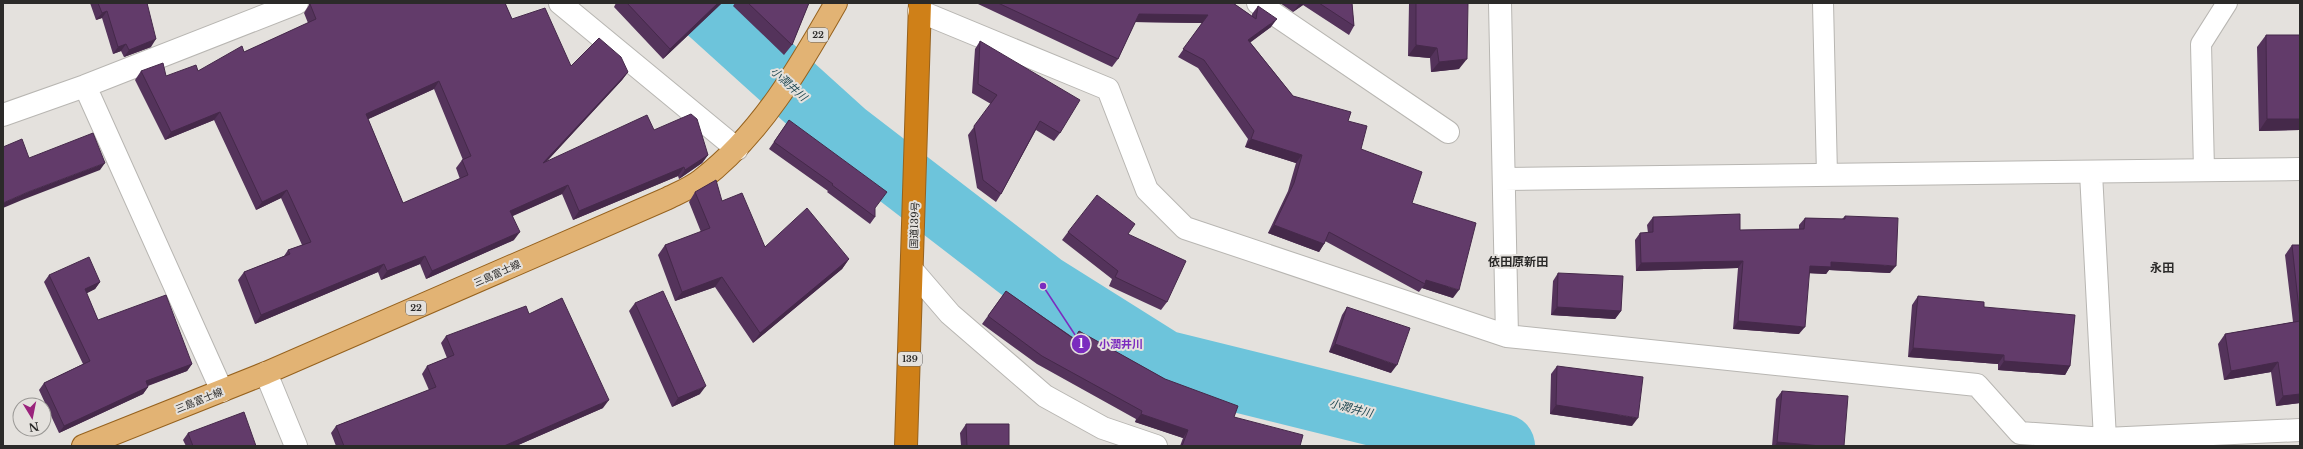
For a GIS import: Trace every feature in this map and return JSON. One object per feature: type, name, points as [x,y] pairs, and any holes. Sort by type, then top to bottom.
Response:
[{"type":"highway","name":"国道139号","points":[[906,446],[913,272],[920,7]]},
{"type":"main road","name":"三島富士線","points":[[83,446],[266,373],[666,199],[700,181],[737,149],[766,114],[800,66],[836,3]]},
{"type":"street","points":[[3,115],[85,86],[297,3]]},
{"type":"street","points":[[560,3],[737,149]]},
{"type":"street","points":[[1258,3],[1448,132]]},
{"type":"street","points":[[1500,3],[1507,336]]},
{"type":"street","points":[[920,7],[1108,89],[1147,190],[1184,228],[1507,336],[1977,385],[2020,433],[2105,439],[2300,430]]},
{"type":"street","points":[[85,86],[222,391]]},
{"type":"street","points":[[1504,179],[2091,173],[2300,169]]},
{"type":"street","points":[[2091,173],[2105,439]]},
{"type":"street","points":[[913,272],[950,314],[1044,396],[1103,437],[1156,446]]},
{"type":"street","points":[[266,373],[296,446]]},
{"type":"lane","points":[[1823,3],[1827,175]]},
{"type":"lane","points":[[2204,170],[2200,44],[2227,3]]},
{"type":"building","points":[[98,3],[147,3],[156,39],[129,50],[126,44],[118,47],[107,11],[102,13]]},
{"type":"building","points":[[505,3],[512,19],[545,8],[571,66],[599,38],[621,57],[628,72],[543,163],[647,115],[654,130],[691,114],[697,119],[708,155],[685,170],[684,167],[579,211],[568,185],[510,211],[520,232],[432,271],[425,256],[387,271],[384,264],[261,315],[244,272],[290,254],[288,250],[311,242],[287,190],[262,202],[220,112],[171,132],[141,71],[163,63],[166,76],[196,65],[198,71],[242,46],[244,52],[316,19],[310,4]],"holes":[[[439,81],[471,156],[462,160],[468,175],[403,203],[366,114]]]},
{"type":"building","points":[[627,3],[718,3],[670,49]]},
{"type":"building","points":[[748,3],[809,3],[792,45]]},
{"type":"building","points":[[998,3],[1233,3],[1256,19],[1258,6],[1277,19],[1248,40],[1293,96],[1351,112],[1348,121],[1367,126],[1361,149],[1422,172],[1412,203],[1476,223],[1459,290],[1426,280],[1425,284],[1329,232],[1324,244],[1274,225],[1294,183],[1302,155],[1251,139],[1254,131],[1204,60],[1183,49],[1208,15],[1139,14],[1118,59]]},
{"type":"building","points":[[1319,3],[1352,3],[1354,26]]},
{"type":"building","points":[[1416,3],[1468,3],[1467,59],[1439,62],[1437,48],[1416,45]]},
{"type":"building","points":[[2266,35],[2300,35],[2300,119],[2267,119]]},
{"type":"building","points":[[980,41],[1080,100],[1060,133],[1040,121],[1001,194],[983,180],[974,126],[997,95],[978,84]]},
{"type":"building","points":[[789,120],[887,192],[875,208],[875,217],[832,185],[833,184],[774,142]]},
{"type":"building","points":[[93,133],[105,163],[3,203],[3,147],[22,139],[29,158]]},
{"type":"building","points":[[716,180],[722,201],[742,193],[765,247],[807,208],[849,259],[760,333],[722,277],[682,292],[665,245],[710,228],[695,192]]},
{"type":"building","points":[[1097,195],[1135,224],[1128,234],[1186,261],[1167,302],[1115,277],[1118,271],[1068,232]]},
{"type":"building","points":[[1740,214],[1740,230],[1804,229],[1805,218],[1845,219],[1845,216],[1898,218],[1896,266],[1831,262],[1831,267],[1810,266],[1805,327],[1738,321],[1743,261],[1641,263],[1640,233],[1653,232],[1653,217]]},
{"type":"building","points":[[2292,245],[2300,245],[2300,319]]},
{"type":"building","points":[[89,257],[100,282],[85,289],[98,320],[166,295],[192,364],[146,381],[148,387],[64,426],[52,400],[52,397],[51,397],[44,383],[90,361],[49,275]]},
{"type":"building","points":[[1558,273],[1623,276],[1621,311],[1557,307]]},
{"type":"building","points":[[663,291],[706,386],[678,398],[635,303]]},
{"type":"building","points":[[1006,291],[1074,339],[1079,331],[1165,379],[1238,406],[1234,417],[1303,435],[1300,446],[1182,446],[1188,430],[1141,414],[1142,411],[1042,356],[988,316]]},
{"type":"building","points":[[1918,296],[1984,302],[1984,307],[2075,315],[2070,366],[2004,361],[2004,355],[1913,348]]},
{"type":"building","points":[[562,298],[609,400],[504,446],[344,446],[336,426],[436,387],[427,366],[454,355],[446,336],[526,306],[529,314]]},
{"type":"building","points":[[1347,307],[1410,328],[1397,365],[1335,344]]},
{"type":"building","points":[[2300,321],[2300,394],[2283,396],[2278,362],[2231,371],[2225,334]]},
{"type":"building","points":[[1557,366],[1643,377],[1638,418],[1556,405]]},
{"type":"building","points":[[1782,391],[1848,396],[1844,446],[1821,446],[1777,442]]},
{"type":"building","points":[[244,412],[256,446],[193,446],[188,433]]},
{"type":"building","points":[[966,424],[1009,424],[1009,446],[967,446]]},
{"type":"waterway","name":"小潤井川","points":[[700,3],[844,133],[1043,286],[1164,362],[1503,446]]},
{"type":"place","name":"小潤井川","points":[[1043,286]]},
{"type":"district","name":"依田原新田","points":[[1518,262]]},
{"type":"district","name":"永田","points":[[2162,268]]}]
